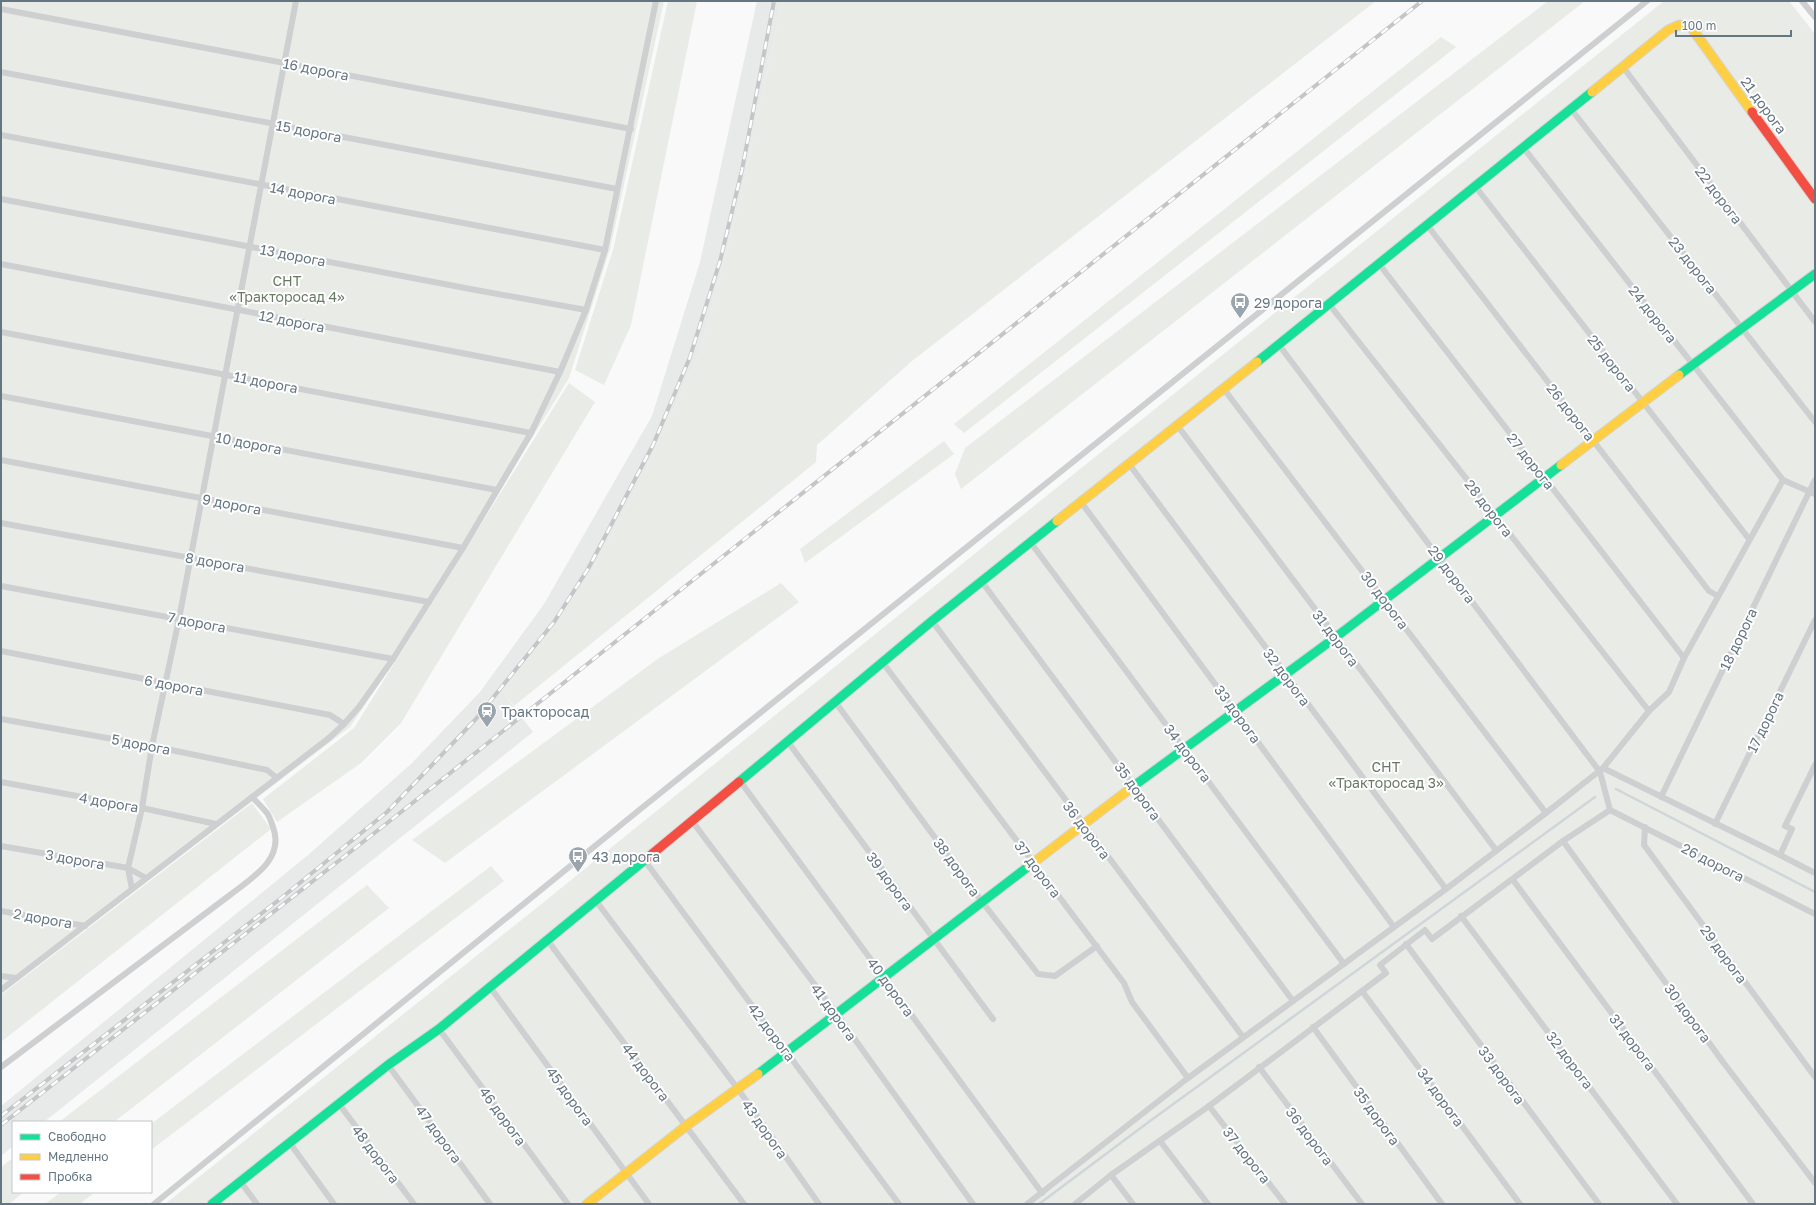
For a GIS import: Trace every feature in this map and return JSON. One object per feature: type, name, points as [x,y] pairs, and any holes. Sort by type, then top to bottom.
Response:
[{"type":"street","points":[[132,889],[128,868],[142,808],[152,746],[179,619],[212,436],[296,1]]},
{"type":"street","points":[[1,990],[277,778],[344,724],[359,707],[393,659],[531,433],[560,372],[586,310],[605,250],[656,1]]},
{"type":"street","points":[[154,1204],[644,806],[1647,1]]},
{"type":"street","points":[[1802,1],[1815,17]]},
{"type":"street","name":"16 дорога","points":[[1,10],[631,129]]},
{"type":"street","name":"21 дорога","points":[[1623,67],[1668,30],[1679,25],[1691,27],[1815,199]]},
{"type":"street","points":[[212,1204],[388,1064],[439,1029],[836,703],[932,621],[1623,67]]},
{"type":"street","name":"22 дорога","points":[[1623,67],[1815,322]]},
{"type":"street","name":"15 дорога","points":[[1,72],[617,189]]},
{"type":"street","name":"23 дорога","points":[[1571,108],[1815,422]]},
{"type":"street","name":"14 дорога","points":[[1,135],[605,250]]},
{"type":"street","name":"24 дорога","points":[[1523,147],[1783,480]]},
{"type":"street","name":"25 дорога","points":[[1475,186],[1749,539]]},
{"type":"street","name":"13 дорога","points":[[1,199],[586,310]]},
{"type":"street","name":"26 дорога","points":[[1427,225],[1709,591],[1718,596]]},
{"type":"street","name":"12 дорога","points":[[1,264],[560,372]]},
{"type":"street","name":"27 дорога","points":[[1379,264],[1684,658]]},
{"type":"street","points":[[587,1204],[686,1126],[738,1089],[884,976],[1084,826],[1134,786],[1336,637],[1643,404],[1692,365],[1815,274]]},
{"type":"street","name":"28 дорога","points":[[1329,304],[1649,711]]},
{"type":"street","name":"11 дорога","points":[[1,332],[531,433]]},
{"type":"street","name":"29 дорога","points":[[1278,345],[1601,770],[1610,810]]},
{"type":"street","name":"30 дорога","points":[[1223,388],[1546,813]]},
{"type":"street","name":"10 дорога","points":[[1,396],[497,490]]},
{"type":"street","name":"31 дорога","points":[[1177,425],[1496,850]]},
{"type":"street","name":"9 дорога","points":[[1,460],[462,548]]},
{"type":"street","name":"32 дорога","points":[[1129,464],[1446,889]]},
{"type":"street","points":[[1027,1204],[1188,1078],[1446,889],[1601,770],[1649,711],[1669,692],[1684,658],[1783,480],[1812,493]]},
{"type":"street","name":"18 дорога","points":[[1661,797],[1812,493],[1815,480]]},
{"type":"street","name":"33 дорога","points":[[1080,502],[1394,927]]},
{"type":"street","name":"8 дорога","points":[[1,523],[429,602]]},
{"type":"street","name":"34 дорога","points":[[1031,542],[1344,964]]},
{"type":"street","name":"35 дорога","points":[[982,582],[1292,1002]]},
{"type":"street","name":"7 дорога","points":[[1,586],[393,659]]},
{"type":"street","name":"17 дорога","points":[[1716,824],[1815,620]]},
{"type":"street","name":"36 дорога","points":[[932,621],[1243,1037]]},
{"type":"street","name":"6 дорога","points":[[1,651],[330,715],[344,724]]},
{"type":"street","name":"37 дорога","points":[[883,663],[1097,946],[1124,983],[1132,1002],[1188,1078]]},
{"type":"street","name":"38 дорога","points":[[836,703],[983,903],[1038,974],[1055,976],[1097,946]]},
{"type":"street","name":"5 дорога","points":[[1,719],[152,746],[267,770],[277,778]]},
{"type":"street","name":"39 дорога","points":[[788,742],[933,940],[993,1019]]},
{"type":"street","points":[[1780,854],[1792,829],[1785,826],[1815,765]]},
{"type":"street","points":[[1601,770],[1780,854],[1815,873]]},
{"type":"street","name":"40 дорога","points":[[740,781],[1042,1193]]},
{"type":"street","name":"4 дорога","points":[[1,782],[142,808],[216,824]]},
{"type":"street","points":[[1,1067],[230,895],[266,865],[274,854],[276,844],[275,832],[268,814],[252,797]]},
{"type":"street","points":[[1075,1204],[1111,1175],[1209,1106],[1386,973],[1380,965],[1425,930],[1432,939],[1563,841],[1610,810]]},
{"type":"street","name":"26 дорога","points":[[1610,810],[1815,914]]},
{"type":"street","name":"41 дорога","points":[[692,821],[836,1013],[973,1204]]},
{"type":"street","name":"29 дорога","points":[[1645,827],[1644,846],[1815,1077]]},
{"type":"street","name":"30 дорога","points":[[1563,841],[1723,1062],[1815,1183]]},
{"type":"street","name":"3 дорога","points":[[1,846],[128,868],[146,878]]},
{"type":"street","name":"42 дорога","points":[[644,861],[899,1204]]},
{"type":"street","name":"31 дорога","points":[[1512,880],[1753,1204]]},
{"type":"street","name":"43 дорога","points":[[596,901],[738,1089],[819,1204]]},
{"type":"street","name":"2 дорога","points":[[1,911],[85,926]]},
{"type":"street","name":"32 дорога","points":[[1461,916],[1677,1204]]},
{"type":"street","name":"44 дорога","points":[[548,941],[744,1204]]},
{"type":"street","name":"33 дорога","points":[[1406,944],[1599,1204]]},
{"type":"street","points":[[1,976],[16,978]]},
{"type":"street","name":"45 дорога","points":[[490,987],[649,1204]]},
{"type":"street","name":"34 дорога","points":[[1362,991],[1520,1204]]},
{"type":"street","name":"35 дорога","points":[[1313,1027],[1442,1204]]},
{"type":"street","name":"46 дорога","points":[[439,1029],[568,1204]]},
{"type":"street","name":"47 дорога","points":[[388,1064],[490,1204]]},
{"type":"street","name":"36 дорога","points":[[1259,1067],[1362,1204]]},
{"type":"street","name":"48 дорога","points":[[339,1104],[414,1204]]},
{"type":"street","name":"37 дорога","points":[[1209,1106],[1285,1204]]},
{"type":"street","points":[[1160,1141],[1208,1204]]},
{"type":"street","points":[[289,1142],[334,1204]]},
{"type":"street","points":[[1111,1175],[1133,1204]]},
{"type":"street","points":[[240,1181],[257,1204]]},
{"type":"shaded area","points":[[757,1],[782,1],[738,208],[701,349],[636,491],[588,578],[502,691],[533,732],[45,1121],[12,1121],[12,1147],[1,1156],[1,1106],[308,855],[411,764],[480,692],[544,604],[652,416],[700,262]]},
{"type":"green space","name":"СНТ «Тракторосад 4»","points":[[1,1],[664,1],[610,249],[569,378],[391,666],[350,727],[1,992]]},
{"type":"green space","points":[[668,1],[697,1],[631,325],[604,385],[575,370],[613,250]]},
{"type":"green space","points":[[782,1],[1376,1],[912,361],[817,445],[816,462],[514,706],[502,691],[588,578],[636,491],[701,349],[738,208]]},
{"type":"green space","points":[[1548,1],[1585,1],[961,489],[955,474],[965,448]]},
{"type":"green space","name":"СНТ «Тракторосад 3»","points":[[1664,1],[1789,1],[1815,34],[1815,1204],[165,1204],[534,910],[1004,530]]},
{"type":"green space","points":[[1441,37],[1456,47],[964,433],[954,424]]},
{"type":"green space","points":[[569,383],[595,402],[401,723],[361,763],[277,822],[263,799],[354,728]]},
{"type":"green space","points":[[944,441],[954,454],[805,563],[800,549]]},
{"type":"green space","points":[[781,583],[799,602],[445,863],[412,840],[659,658]]},
{"type":"green space","points":[[252,803],[271,829],[1,1042],[1,995]]},
{"type":"green space","points":[[491,866],[504,881],[152,1149],[152,1123]]},
{"type":"green space","points":[[367,885],[389,908],[115,1121],[60,1121]]},
{"type":"green space","points":[[12,1159],[12,1193],[23,1193],[9,1204],[1,1204],[1,1167]]},
{"type":"green space","points":[[60,1193],[94,1193],[80,1204],[45,1204]]},
{"type":"waterway","points":[[1616,789],[1815,892]]},
{"type":"waterway","points":[[1039,1204],[1150,1121],[1595,797]]},
{"type":"railway","points":[[1,1116],[280,899],[387,812],[475,720],[554,622],[588,569],[653,445],[690,357],[720,261],[742,170],[774,1]]},
{"type":"railway","points":[[1,1125],[391,820],[1422,1]]},
{"type":"traffic: fast","points":[[1257,362],[1592,92]]},
{"type":"traffic: fast","points":[[1679,375],[1815,274]]},
{"type":"traffic: fast","points":[[1131,788],[1336,637],[1561,465]]},
{"type":"traffic: fast","points":[[739,782],[932,621],[1057,521]]},
{"type":"traffic: fast","points":[[212,1204],[388,1065],[439,1029],[646,859]]},
{"type":"traffic: fast","points":[[758,1074],[1029,866]]},
{"type":"traffic: slow","points":[[1592,92],[1668,30],[1679,25],[1691,27],[1752,112]]},
{"type":"traffic: slow","points":[[1057,521],[1257,362]]},
{"type":"traffic: slow","points":[[1561,465],[1679,375]]},
{"type":"traffic: slow","points":[[1029,866],[1131,788]]},
{"type":"traffic: slow","points":[[587,1204],[686,1126],[758,1074]]},
{"type":"traffic: jam","points":[[1752,112],[1815,199]]},
{"type":"traffic: jam","points":[[646,859],[739,782]]},
{"type":"place","name":"29 дорога","points":[[1240,319]]},
{"type":"place","name":"Тракторосад","points":[[487,728]]},
{"type":"place","name":"43 дорога","points":[[578,873]]}]
